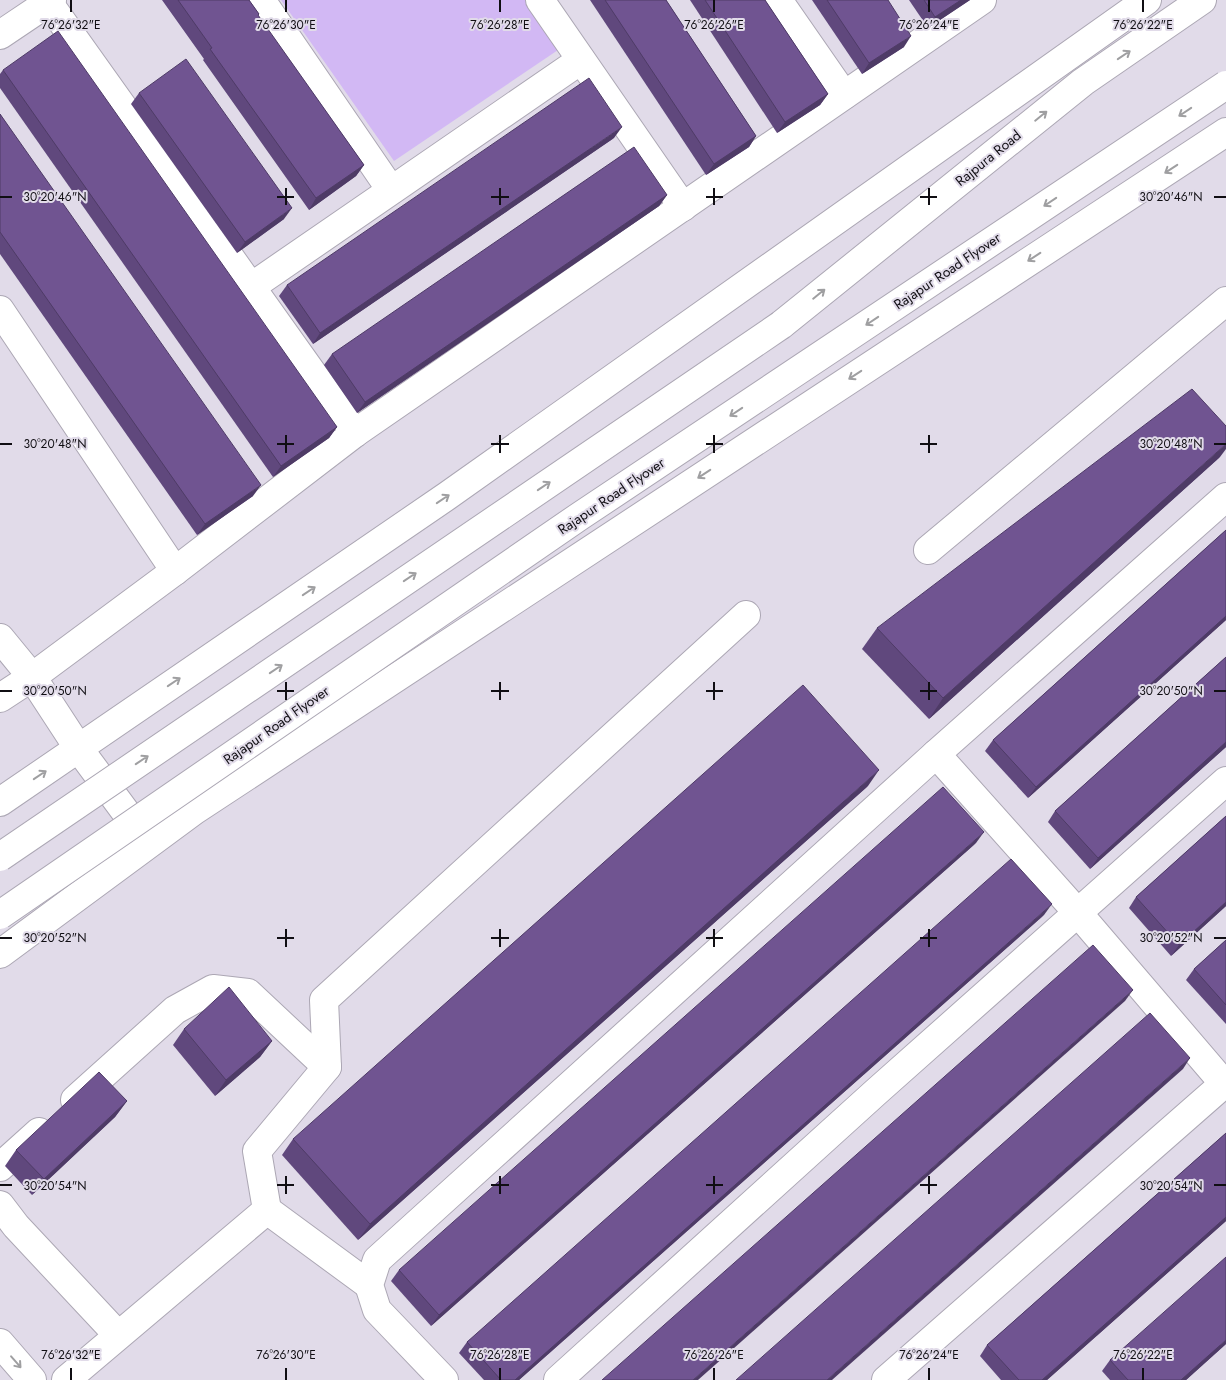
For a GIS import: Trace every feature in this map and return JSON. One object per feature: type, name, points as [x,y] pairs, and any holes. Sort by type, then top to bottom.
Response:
[{"type":"main road","points":[[261,0],[391,190]]},
{"type":"main road","points":[[540,0],[683,207]]},
{"type":"main road","points":[[778,0],[844,95]]},
{"type":"main road","points":[[0,698],[32,677],[175,571],[355,433],[982,0]]},
{"type":"main road","points":[[0,802],[447,496],[1147,0]]},
{"type":"main road","name":"Rajpura Road","points":[[0,857],[781,325],[1083,82],[1202,0]]},
{"type":"main road","points":[[0,35],[50,1],[355,433]]},
{"type":"main road","points":[[251,287],[582,60]]},
{"type":"main road","name":"Rajapur Road Flyover","points":[[0,915],[571,522],[1226,84]]},
{"type":"main road","points":[[0,954],[211,800],[1223,141]]},
{"type":"main road","points":[[928,550],[1226,301]]},
{"type":"main road","points":[[0,310],[175,571]]},
{"type":"main road","points":[[368,1285],[377,1260],[936,754],[1226,498]]},
{"type":"main road","points":[[444,1380],[377,1310],[368,1285],[267,1210],[257,1151],[327,1067],[324,1000],[746,615]]},
{"type":"main road","points":[[0,638],[32,677],[79,749],[149,844]]},
{"type":"main road","points":[[904,1374],[1225,1084],[1078,913],[936,754]]},
{"type":"main road","points":[[558,1380],[854,1112],[1226,781]]},
{"type":"main road","points":[[0,1167],[175,1010],[213,989],[248,993],[327,1067]]},
{"type":"main road","points":[[0,1206],[16,1226],[118,1335]]},
{"type":"main road","points":[[66,1380],[267,1210]]},
{"type":"main road","points":[[0,1343],[32,1380]]},
{"type":"shaded area","points":[[281,0],[528,0],[561,48],[394,161]]},
{"type":"building","points":[[178,0],[249,0],[364,165],[316,198],[210,49],[212,48]]},
{"type":"building","points":[[605,0],[666,0],[756,136],[714,164]]},
{"type":"building","points":[[705,0],[765,0],[828,94],[785,122]]},
{"type":"building","points":[[827,0],[888,0],[911,36],[869,63]]},
{"type":"building","points":[[924,0],[961,0],[935,17]]},
{"type":"building","points":[[58,31],[337,427],[281,466],[3,70]]},
{"type":"building","points":[[186,59],[292,208],[245,242],[139,93]]},
{"type":"building","points":[[589,78],[622,127],[320,333],[287,285]]},
{"type":"building","points":[[0,114],[261,485],[205,524],[0,232]]},
{"type":"building","points":[[634,147],[667,195],[365,402],[332,354]]},
{"type":"building","points":[[1192,389],[1226,426],[1226,444],[943,698],[877,628]]},
{"type":"building","points":[[1226,530],[1226,616],[1036,787],[993,740]]},
{"type":"building","points":[[1226,657],[1226,742],[1098,858],[1055,811]]},
{"type":"building","points":[[803,685],[879,770],[370,1224],[293,1139]]},
{"type":"building","points":[[943,787],[984,832],[439,1315],[399,1270]]},
{"type":"building","points":[[1226,816],[1226,902],[1179,945],[1136,897]]},
{"type":"building","points":[[1011,859],[1052,904],[515,1380],[501,1380],[467,1342]]},
{"type":"building","points":[[1226,940],[1226,1005],[1194,969]]},
{"type":"building","points":[[1093,945],[1133,990],[693,1380],[602,1380]]},
{"type":"building","points":[[229,987],[272,1041],[226,1080],[184,1029]]},
{"type":"building","points":[[1150,1013],[1190,1058],[827,1380],[736,1380]]},
{"type":"building","points":[[99,1072],[127,1101],[44,1179],[16,1150]]},
{"type":"building","points":[[1226,1133],[1226,1217],[1042,1380],[1019,1380],[987,1345]]},
{"type":"building","points":[[1226,1257],[1226,1340],[1181,1380],[1128,1380],[1110,1360]]}]
